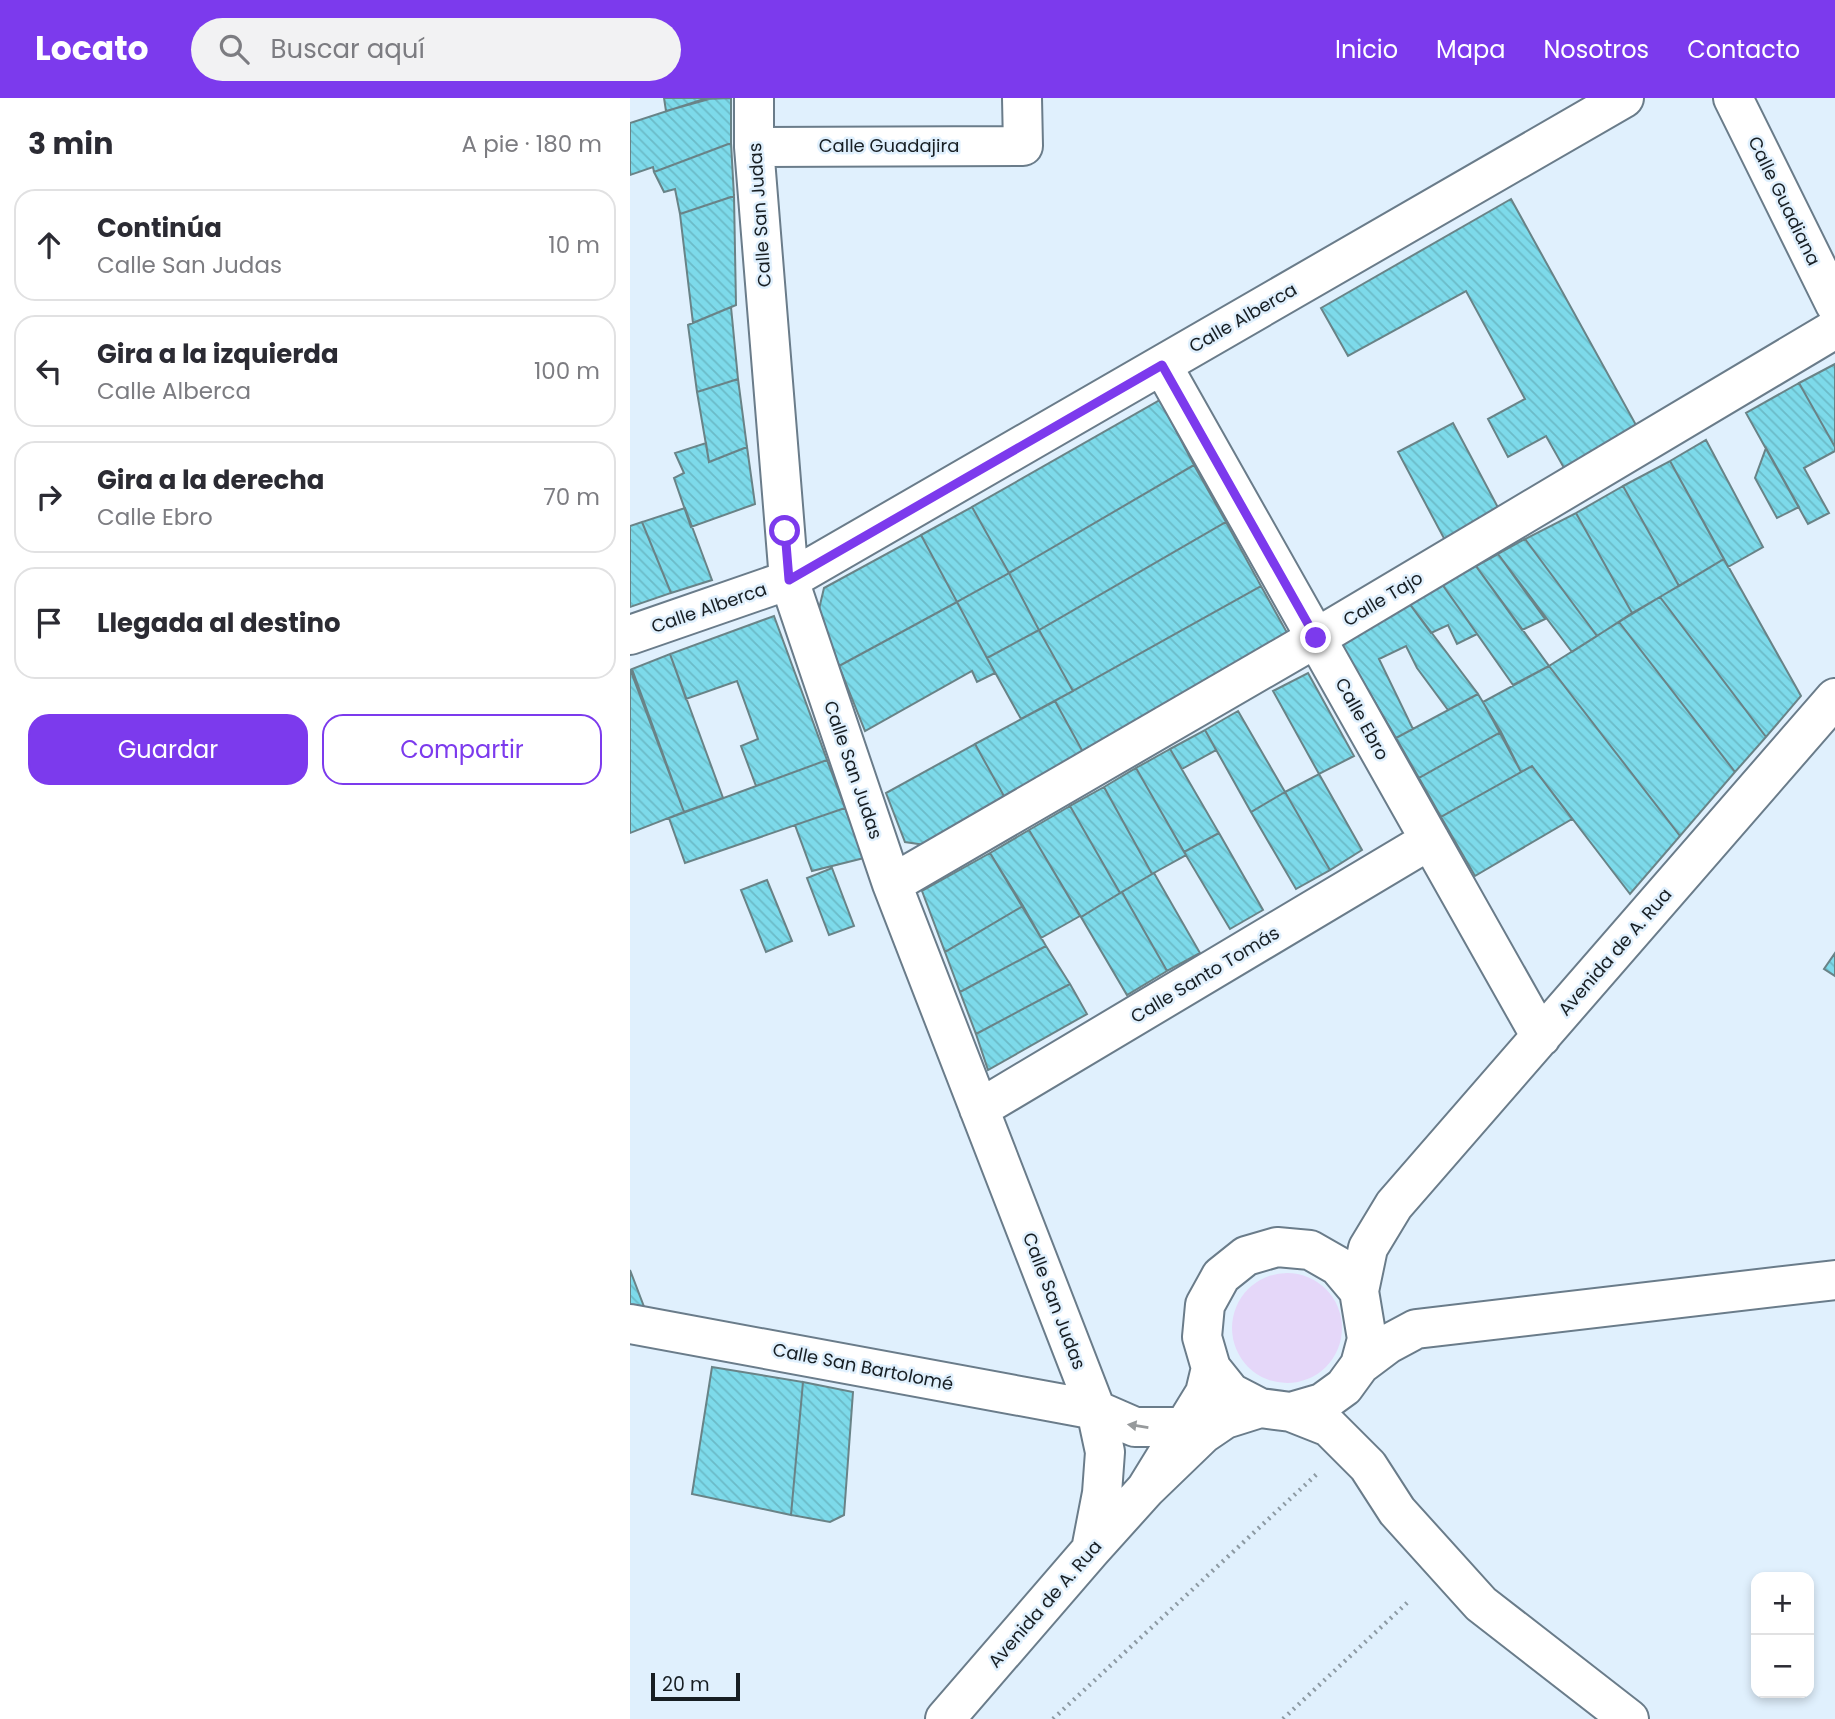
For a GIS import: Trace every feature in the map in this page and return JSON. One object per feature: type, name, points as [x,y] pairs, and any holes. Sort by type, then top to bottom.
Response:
[{"type":"street","name":"Calle San Judas","points":[[754,98],[754,146],[789,580],[892,884],[1096,1410],[1105,1452],[1102,1493],[1091,1550]]},
{"type":"street","name":"Calle Guadajira","points":[[754,146],[1023,146],[1022,98]]},
{"type":"street","name":"Calle Alberca","points":[[630,635],[789,580],[1624,98]]},
{"type":"street","name":"Calle Guadiana","points":[[1733,98],[1835,304]]},
{"type":"street","name":"Calle Tajo","points":[[892,884],[1316,638],[1835,329]]},
{"type":"street","name":"Calle Ebro","points":[[1162,365],[1541,1037]]},
{"type":"street","name":"Avenida de A. Rua","points":[[1360,1299],[1368,1248],[1394,1205],[1835,698]]},
{"type":"street","name":"Calle Santo Tomás","points":[[979,1109],[1430,840]]},
{"type":"street","name":"Avenida de A. Rua","points":[[1310,1250],[1349,1235],[1394,1205]]},
{"type":"street","points":[[1368,1466],[1352,1376],[1367,1339],[1360,1299],[1338,1266],[1310,1250],[1277,1247],[1246,1256],[1221,1276],[1205,1305],[1202,1337],[1211,1368],[1231,1393],[1329,1427],[1368,1466],[1397,1511],[1480,1604],[1629,1719]]},
{"type":"street","points":[[1276,1410],[1322,1403],[1388,1344],[1416,1329],[1835,1280]]},
{"type":"street","points":[[1360,1299],[1416,1329]]},
{"type":"street","name":"Calle San Bartolomé","points":[[630,1324],[1096,1410]]},
{"type":"street","name":"Avenida de A. Rua","points":[[1146,1489],[1205,1393],[1211,1368]]},
{"type":"street","points":[[1096,1410],[1135,1427],[1184,1427]]},
{"type":"street","name":"Avenida de A. Rua","points":[[945,1719],[1146,1489],[1225,1419],[1276,1410]]},
{"type":"street","points":[[1105,1452],[1146,1489]]},
{"type":"path","points":[[1052,1719],[1318,1473]]},
{"type":"path","points":[[1283,1719],[1409,1601]]},
{"type":"shaded area","points":[[1287,1273],[1308,1277],[1326,1289],[1338,1307],[1342,1328],[1338,1349],[1326,1367],[1308,1379],[1287,1383],[1266,1379],[1248,1367],[1236,1349],[1232,1328],[1236,1307],[1248,1289],[1266,1277]]},
{"type":"building","points":[[664,98],[713,98],[666,111]]},
{"type":"building","points":[[731,98],[731,143],[654,172],[653,167],[630,175],[630,123],[704,99]]},
{"type":"building","points":[[731,143],[734,196],[680,214],[675,189],[664,192],[654,172]]},
{"type":"building","points":[[734,196],[736,305],[693,323],[680,214]]},
{"type":"building","points":[[1511,199],[1641,434],[1568,475],[1546,436],[1508,457],[1488,419],[1525,399],[1466,291],[1348,356],[1321,308]]},
{"type":"building","points":[[731,307],[738,379],[697,392],[688,325]]},
{"type":"building","points":[[1835,364],[1835,447],[1799,383]]},
{"type":"building","points":[[738,379],[747,447],[709,462],[697,392]]},
{"type":"building","points":[[1799,383],[1835,447],[1835,451],[1804,468],[1829,513],[1808,524],[1746,413]]},
{"type":"building","points":[[1160,400],[1194,465],[1009,573],[972,507]]},
{"type":"building","points":[[1453,423],[1502,515],[1447,544],[1398,452]]},
{"type":"building","points":[[1706,440],[1763,547],[1728,567],[1670,461]]},
{"type":"building","points":[[706,443],[709,462],[747,447],[755,504],[691,527],[674,478],[684,473],[675,453]]},
{"type":"building","points":[[1766,448],[1799,507],[1777,518],[1755,478]]},
{"type":"building","points":[[1670,461],[1724,559],[1679,586],[1623,486]]},
{"type":"building","points":[[1194,465],[1226,522],[1039,630],[1009,573]]},
{"type":"building","points":[[1623,486],[1679,586],[1632,613],[1576,513]]},
{"type":"building","points":[[972,507],[1009,573],[957,602],[921,535]]},
{"type":"building","points":[[685,508],[712,580],[671,593],[642,522]]},
{"type":"building","points":[[1576,513],[1632,613],[1597,636],[1525,539]]},
{"type":"building","points":[[642,522],[671,593],[630,607],[630,526]]},
{"type":"building","points":[[1226,522],[1261,586],[1073,691],[1039,630]]},
{"type":"building","points":[[921,535],[957,602],[839,666],[819,609],[824,588]]},
{"type":"building","points":[[1525,539],[1597,636],[1572,652],[1498,554]]},
{"type":"building","points":[[1498,554],[1545,619],[1522,630],[1476,566]]},
{"type":"building","points":[[1724,559],[1801,696],[1766,737],[1660,597]]},
{"type":"building","points":[[1476,566],[1549,666],[1513,685],[1442,584]]},
{"type":"building","points":[[1009,573],[1039,630],[987,658],[957,602]]},
{"type":"building","points":[[1442,584],[1477,634],[1457,644],[1448,625],[1431,633],[1409,603]]},
{"type":"building","points":[[1261,586],[1290,638],[1084,754],[1055,701]]},
{"type":"building","points":[[1660,597],[1766,737],[1735,772],[1619,622]]},
{"type":"building","points":[[957,602],[995,673],[977,682],[972,671],[865,731],[839,666]]},
{"type":"building","points":[[1409,603],[1478,694],[1448,710],[1417,668],[1406,646],[1379,659],[1413,729],[1396,738],[1340,642]]},
{"type":"building","points":[[774,616],[827,760],[756,786],[741,746],[758,739],[737,681],[686,699],[670,654]]},
{"type":"building","points":[[1619,622],[1735,772],[1680,836],[1549,666]]},
{"type":"building","points":[[1039,630],[1073,691],[1021,719],[987,658]]},
{"type":"building","points":[[670,654],[723,798],[684,812],[632,669]]},
{"type":"building","points":[[1549,666],[1680,836],[1630,894],[1532,766],[1521,772],[1483,702]]},
{"type":"building","points":[[630,669],[684,812],[630,833]]},
{"type":"building","points":[[1308,673],[1354,756],[1319,774],[1273,691]]},
{"type":"building","points":[[1478,694],[1501,732],[1419,778],[1396,738]]},
{"type":"building","points":[[1055,701],[1084,754],[1005,798],[975,744]]},
{"type":"building","points":[[1238,711],[1285,792],[1251,812],[1205,730]]},
{"type":"building","points":[[1205,730],[1216,750],[1182,769],[1170,749]]},
{"type":"building","points":[[1501,732],[1521,772],[1441,817],[1419,778]]},
{"type":"building","points":[[975,744],[1005,798],[925,845],[905,842],[886,793]]},
{"type":"building","points":[[1170,749],[1219,833],[1184,852],[1136,768]]},
{"type":"building","points":[[827,760],[845,808],[685,863],[669,818]]},
{"type":"building","points":[[1532,766],[1572,819],[1475,876],[1441,817]]},
{"type":"building","points":[[1136,768],[1186,855],[1152,874],[1104,787]]},
{"type":"building","points":[[1319,774],[1362,850],[1330,870],[1285,792]]},
{"type":"building","points":[[1104,787],[1152,874],[1120,893],[1070,806]]},
{"type":"building","points":[[1285,792],[1330,870],[1296,889],[1251,812]]},
{"type":"building","points":[[1070,806],[1120,893],[1081,917],[1029,830]]},
{"type":"building","points":[[845,808],[864,858],[812,871],[795,825]]},
{"type":"building","points":[[1029,830],[1080,916],[1041,938],[990,853]]},
{"type":"building","points":[[1219,833],[1263,910],[1230,929],[1184,852]]},
{"type":"building","points":[[990,853],[1023,906],[945,952],[922,891]]},
{"type":"building","points":[[832,868],[854,926],[829,935],[807,878]]},
{"type":"building","points":[[1154,873],[1200,953],[1167,971],[1122,892]]},
{"type":"building","points":[[767,880],[792,941],[766,952],[741,890]]},
{"type":"building","points":[[1122,892],[1167,971],[1127,995],[1081,917]]},
{"type":"building","points":[[1023,906],[1046,946],[960,992],[945,952]]},
{"type":"building","points":[[1046,946],[1070,984],[976,1034],[960,992]]},
{"type":"building","points":[[1835,953],[1835,976],[1824,969]]},
{"type":"building","points":[[1070,984],[1087,1014],[988,1070],[976,1034]]},
{"type":"building","points":[[630,1270],[646,1312],[630,1309]]},
{"type":"building","points":[[712,1367],[803,1382],[791,1515],[692,1494]]},
{"type":"building","points":[[803,1382],[853,1392],[844,1515],[830,1522],[791,1515]]},
{"type":"route","points":[[785,531],[789,580],[1162,365],[1316,638]]}]
